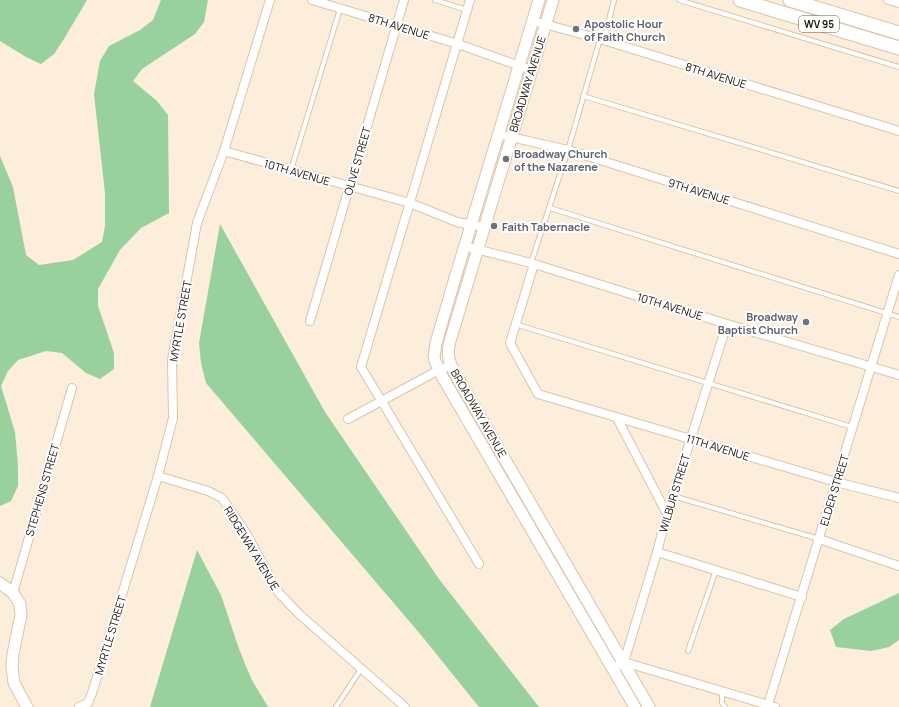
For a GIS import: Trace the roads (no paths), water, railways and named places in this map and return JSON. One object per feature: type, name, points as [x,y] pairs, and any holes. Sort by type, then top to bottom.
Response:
[{"type":"main road","name":"BROADWAY AVENUE","points":[[539,0],[464,246],[436,343],[434,356],[439,370],[635,707]]},
{"type":"main road","name":"BROADWAY AVENUE","points":[[552,0],[447,353],[450,365],[649,707]]},
{"type":"main road","name":"WV 95","points":[[740,0],[899,48]]},
{"type":"main road","name":"WV 95","points":[[790,0],[899,33]]},
{"type":"main road","points":[[0,583],[13,593],[20,604],[21,615],[13,654],[12,667],[14,683],[27,707]]},
{"type":"street","name":"MYRTLE STREET","points":[[79,707],[88,703],[92,693],[158,476],[173,418],[172,360],[197,223],[224,151],[270,0]]},
{"type":"street","name":"8TH AVENUE","points":[[312,0],[458,44],[531,70]]},
{"type":"street","name":"OLIVE STREET","points":[[310,321],[404,0]]},
{"type":"street","points":[[470,0],[361,367],[479,564]]},
{"type":"street","points":[[888,0],[899,3]]},
{"type":"street","name":"8TH AVENUE","points":[[533,21],[602,39],[899,131]]},
{"type":"street","name":"9TH AVENUE","points":[[498,134],[568,150],[899,254]]},
{"type":"street","name":"10TH AVENUE","points":[[224,151],[410,203],[457,222],[484,227]]},
{"type":"street","name":"10TH AVENUE","points":[[464,246],[532,264],[899,375]]},
{"type":"street","points":[[515,324],[532,264]]},
{"type":"street","name":"ELDER STREET","points":[[772,706],[819,539],[899,275]]},
{"type":"street","name":"11TH AVENUE","points":[[515,324],[510,343],[538,394],[836,482],[899,498]]},
{"type":"street","name":"WILBUR STREET","points":[[624,662],[667,514],[727,324]]},
{"type":"street","points":[[348,419],[381,400],[450,365]]},
{"type":"street","name":"STEPHENS STREET","points":[[13,593],[72,388]]},
{"type":"street","points":[[617,418],[667,514]]},
{"type":"street","name":"RIDGEWAY AVENUE","points":[[158,476],[222,498],[246,533],[278,592],[299,614],[401,705]]},
{"type":"street","points":[[819,539],[899,566]]},
{"type":"street","points":[[657,552],[802,597]]},
{"type":"street","points":[[613,668],[624,662],[772,706]]},
{"type":"lane","points":[[435,0],[468,10]]},
{"type":"lane","points":[[532,264],[614,0]]},
{"type":"lane","points":[[679,0],[899,67]]},
{"type":"lane","points":[[291,170],[340,8]]},
{"type":"lane","points":[[583,96],[899,191]]},
{"type":"lane","points":[[550,208],[899,317]]},
{"type":"lane","points":[[515,324],[853,427]]},
{"type":"lane","points":[[673,496],[819,539]]},
{"type":"lane","points":[[688,651],[716,570]]},
{"type":"lane","points":[[336,707],[361,668]]},
{"type":"lane","points":[[722,691],[722,703],[725,707]]},
{"type":"place","name":"Apostolic Hour of Faith Church","points":[[576,29]]},
{"type":"place","name":"Broadway Church of the Nazarene","points":[[506,159]]},
{"type":"place","name":"Faith Tabernacle","points":[[494,226]]},
{"type":"place","name":"Broadway Baptist Church","points":[[806,322]]}]
